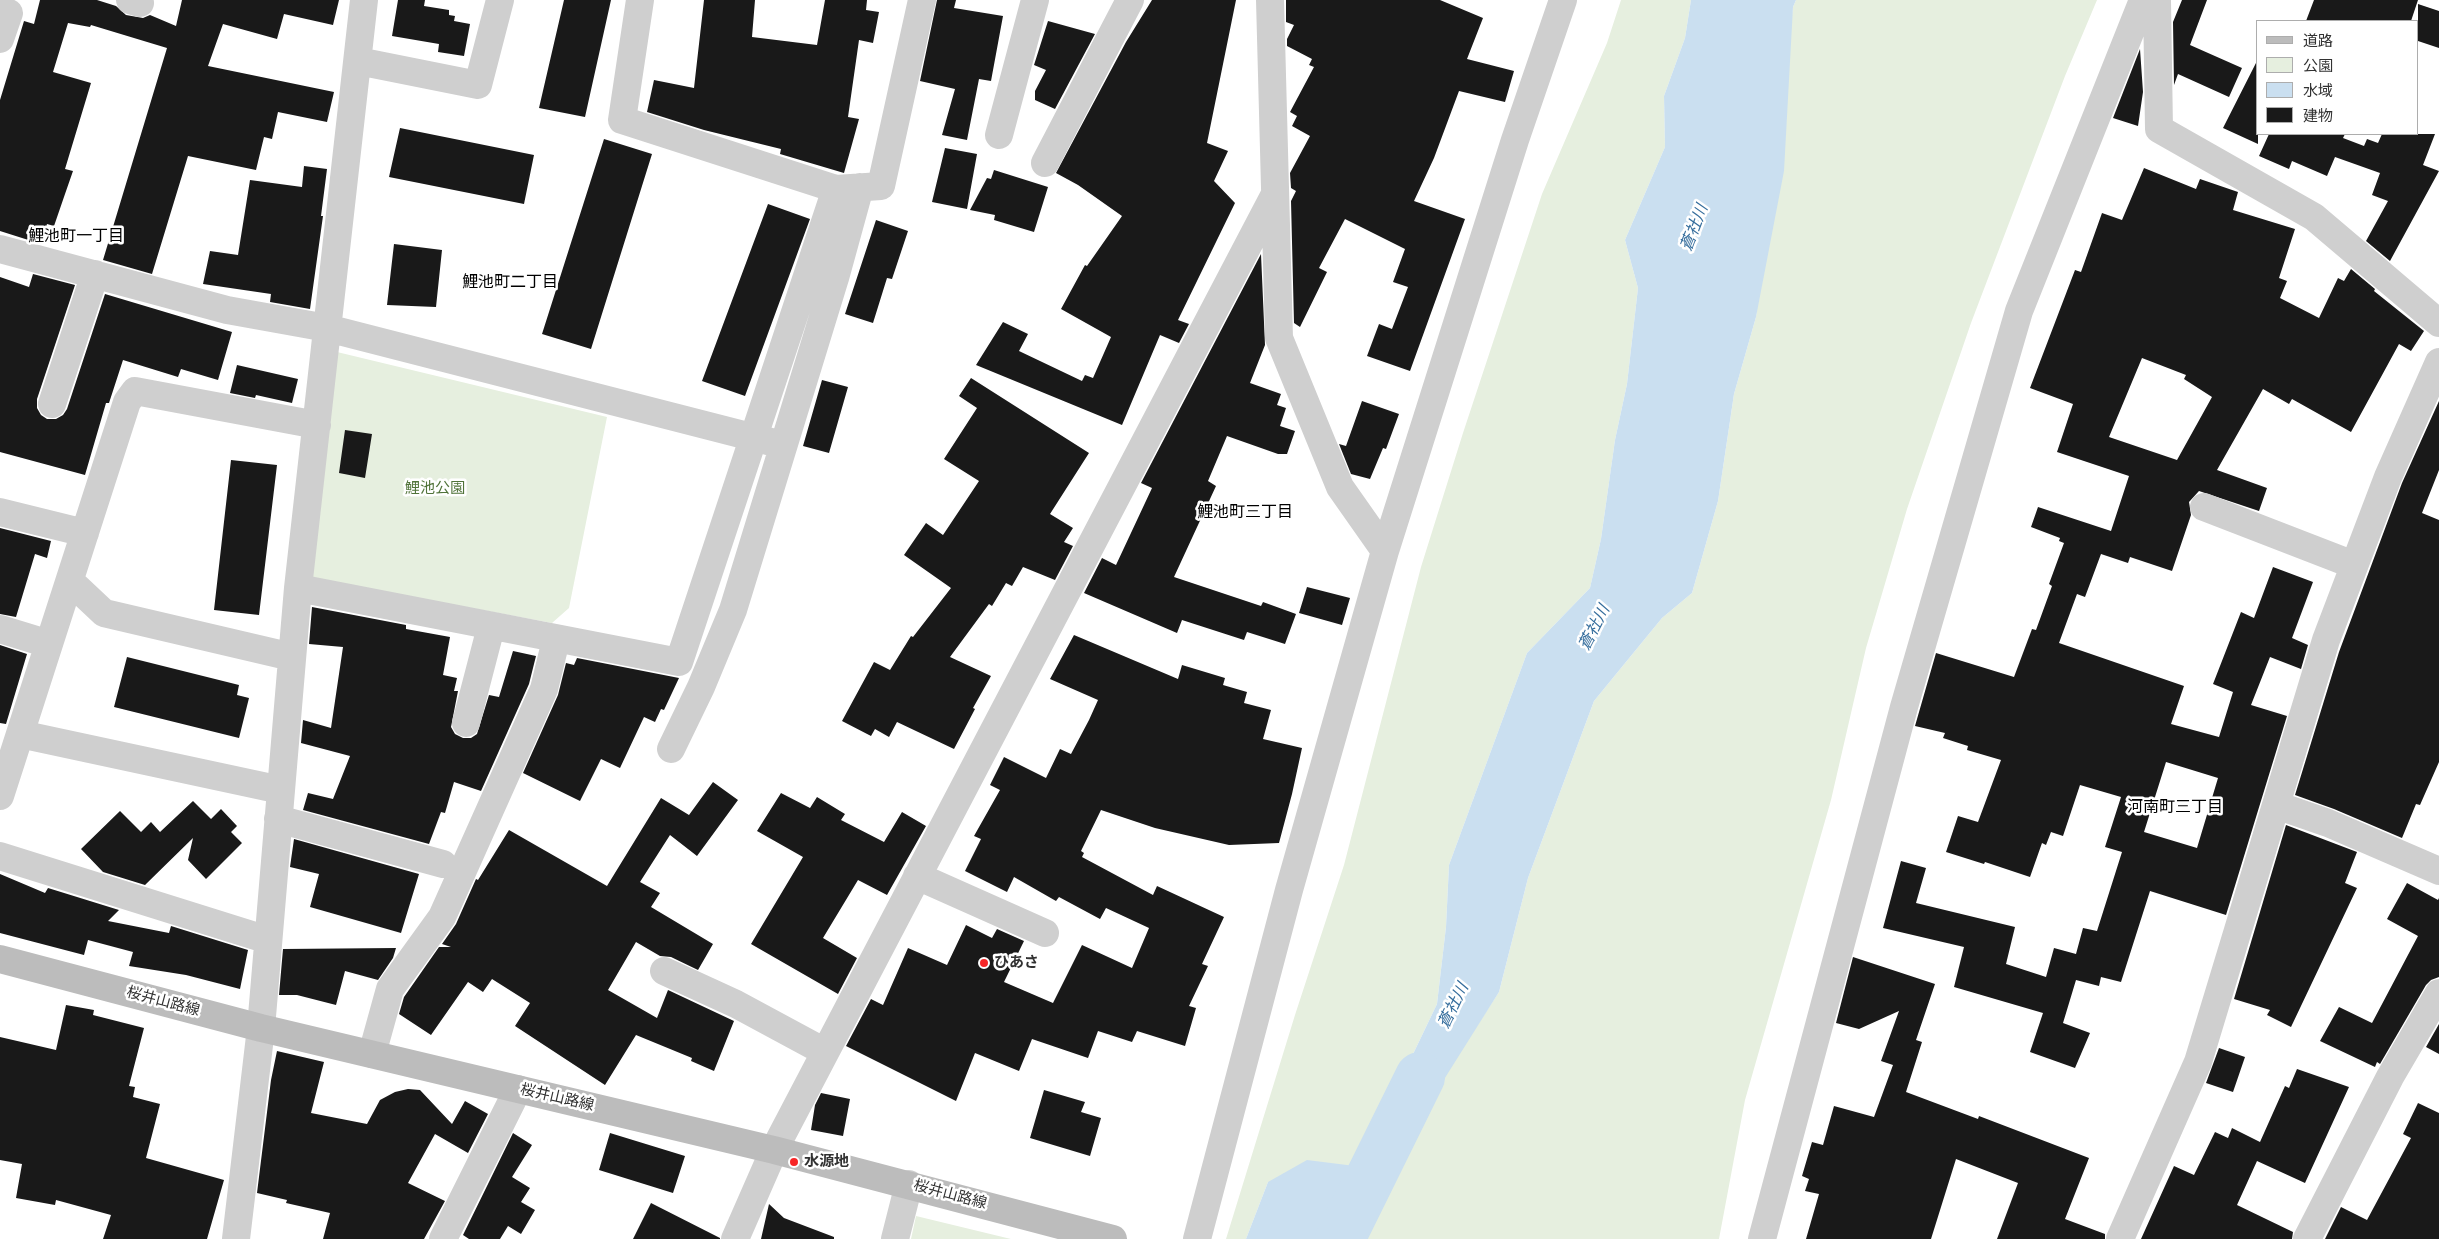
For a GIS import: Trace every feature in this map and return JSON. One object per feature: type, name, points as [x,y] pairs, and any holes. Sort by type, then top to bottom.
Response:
[{"type":"main road","name":"桜井山路線","points":[[0,958],[260,1028],[774,1150],[1113,1239]]},
{"type":"street","points":[[236,1239],[260,1028],[298,588],[364,0]]},
{"type":"street","points":[[358,61],[478,85],[500,0]]},
{"type":"street","points":[[640,0],[622,120],[848,188],[880,186],[922,0]]},
{"type":"street","points":[[999,134],[1036,0]]},
{"type":"street","points":[[1045,163],[1130,0]]},
{"type":"street","points":[[1270,0],[1279,338],[1340,487],[1385,551]]},
{"type":"street","points":[[1197,1239],[1289,890],[1385,551],[1516,140],[1563,0]]},
{"type":"street","points":[[1762,1239],[1904,707],[2019,312],[2143,0]]},
{"type":"street","points":[[2157,0],[2159,129],[2314,217],[2439,323]]},
{"type":"street","points":[[0,38],[7,8]]},
{"type":"street","points":[[298,588],[556,640],[679,662],[755,438],[848,188]]},
{"type":"street","points":[[671,749],[702,687],[733,610],[835,278],[848,188]]},
{"type":"street","points":[[734,1239],[774,1150],[1275,194]]},
{"type":"street","points":[[0,249],[226,310],[327,328],[783,445]]},
{"type":"street","points":[[52,404],[95,274]]},
{"type":"street","points":[[2120,1239],[2198,1062],[2326,640],[2388,477],[2439,362]]},
{"type":"street","points":[[0,796],[12,740],[49,644],[127,402],[135,391],[316,425]]},
{"type":"street","points":[[2204,508],[2354,565]]},
{"type":"street","points":[[0,512],[85,533]]},
{"type":"street","points":[[70,581],[104,613],[292,658]]},
{"type":"street","points":[[466,723],[491,627]]},
{"type":"street","points":[[0,629],[49,644]]},
{"type":"street","points":[[372,1054],[390,989],[442,917],[544,688],[556,640]]},
{"type":"street","points":[[12,740],[281,790]]},
{"type":"street","points":[[2276,805],[2328,823],[2439,870]]},
{"type":"street","points":[[278,819],[443,864]]},
{"type":"street","points":[[0,856],[268,940]]},
{"type":"street","points":[[917,876],[1045,933]]},
{"type":"street","points":[[664,971],[736,1004],[825,1052]]},
{"type":"street","points":[[2307,1239],[2390,1077],[2439,994]]},
{"type":"street","points":[[443,1239],[518,1089]]},
{"type":"street","points":[[895,1239],[909,1184]]},
{"type":"green space","points":[[1621,0],[1691,0],[1685,38],[1664,96],[1665,147],[1625,240],[1638,288],[1627,384],[1615,440],[1601,539],[1590,588],[1527,653],[1449,865],[1446,927],[1437,1004],[1392,1098],[1446,1073],[1499,992],[1528,878],[1594,701],[1662,618],[1692,593],[1718,501],[1734,394],[1756,317],[1793,7],[1796,0],[2097,0],[2065,76],[1971,323],[1907,509],[1866,648],[1831,800],[1745,1100],[1719,1239],[1365,1239],[1387,1170],[1268,1182],[1246,1239],[1226,1239],[1295,1015],[1344,865],[1421,567],[1463,433],[1542,194],[1607,43]]},
{"type":"green space","name":"鯉池公園","points":[[337,352],[607,417],[569,608],[552,623],[311,578]]},
{"type":"green space","points":[[916,1216],[1011,1239],[911,1239]]},
{"type":"water","points":[[1691,0],[1796,0],[1793,7],[1784,171],[1756,317],[1734,394],[1718,501],[1692,593],[1662,618],[1594,701],[1528,878],[1499,992],[1387,1170],[1392,1098],[1437,1004],[1446,927],[1449,865],[1527,653],[1590,588],[1601,539],[1615,440],[1627,384],[1638,288],[1625,240],[1665,147],[1664,96],[1685,38]]},
{"type":"water","points":[[1307,1160],[1387,1170],[1357,1239],[1246,1239],[1268,1182]]},
{"type":"building","points":[[40,0],[97,0],[116,6],[126,15],[143,18],[150,15],[176,26],[182,0],[339,0],[333,25],[284,14],[277,39],[223,24],[208,66],[334,92],[327,122],[278,112],[272,139],[264,137],[256,170],[188,156],[152,274],[103,260],[167,48],[91,25],[90,27],[68,23],[53,72],[91,83],[65,169],[73,171],[54,226],[47,224],[41,244],[0,231],[0,100],[24,21],[34,24]]},
{"type":"building","points":[[398,0],[425,0],[424,6],[449,10],[449,15],[455,16],[454,21],[470,24],[464,56],[438,52],[439,44],[392,36]]},
{"type":"building","points":[[564,0],[611,0],[585,117],[539,108]]},
{"type":"building","points":[[704,0],[755,0],[752,37],[817,45],[825,0],[867,0],[866,10],[879,12],[873,43],[859,40],[848,117],[859,119],[844,173],[780,154],[781,149],[704,130],[647,112],[654,80],[694,88]]},
{"type":"building","points":[[937,0],[956,0],[954,8],[1003,16],[991,81],[979,79],[967,140],[942,135],[955,89],[920,81]]},
{"type":"building","points":[[1152,0],[1236,0],[1207,143],[1228,151],[1214,181],[1235,203],[1178,320],[1189,324],[1179,343],[1160,335],[1122,425],[976,365],[1003,322],[1028,334],[1019,351],[1082,381],[1085,375],[1093,378],[1111,337],[1061,309],[1085,265],[1087,266],[1122,216],[1078,185],[1056,173],[1126,42]]},
{"type":"building","points":[[1286,0],[1440,0],[1483,18],[1467,59],[1514,71],[1505,102],[1459,91],[1434,158],[1414,201],[1465,219],[1410,371],[1367,356],[1379,324],[1392,329],[1408,287],[1393,282],[1405,249],[1345,219],[1319,268],[1327,272],[1300,327],[1294,323],[1291,201],[1296,191],[1291,188],[1290,173],[1310,136],[1292,126],[1297,116],[1290,112],[1314,67],[1309,65],[1312,59],[1287,46],[1287,39],[1294,25],[1286,22]]},
{"type":"building","points":[[2182,0],[2207,0],[2190,45],[2242,68],[2229,97],[2178,74],[2174,85],[2173,22]]},
{"type":"building","points":[[2314,0],[2418,0],[2411,20],[2306,20]]},
{"type":"building","points":[[2418,4],[2439,11],[2439,48],[2419,41]]},
{"type":"building","points":[[1048,21],[1095,34],[1055,109],[1035,100],[1035,91],[1046,70],[1034,65]]},
{"type":"building","points":[[2140,49],[2143,92],[2138,126],[2113,118]]},
{"type":"building","points":[[2256,63],[2256,135],[2258,135],[2258,144],[2223,128]]},
{"type":"building","points":[[400,128],[534,155],[524,204],[389,177]]},
{"type":"building","points":[[2435,134],[2423,165],[2439,171],[2390,261],[2366,241],[2388,201],[2372,195],[2380,173],[2335,157],[2327,176],[2292,161],[2289,169],[2259,156],[2269,135],[2344,135],[2343,138],[2364,146],[2367,139],[2378,143],[2382,135]]},
{"type":"building","points":[[604,139],[652,154],[591,349],[542,334]]},
{"type":"building","points":[[945,148],[977,154],[967,209],[932,202]]},
{"type":"building","points":[[304,166],[327,169],[321,216],[323,216],[310,309],[270,302],[271,294],[203,284],[210,251],[238,255],[250,180],[302,187]]},
{"type":"building","points":[[2144,168],[2196,189],[2200,179],[2238,192],[2233,210],[2295,229],[2279,278],[2287,281],[2280,298],[2319,318],[2338,278],[2344,281],[2351,269],[2375,289],[2374,291],[2424,331],[2411,351],[2399,344],[2351,432],[2292,399],[2289,404],[2263,389],[2217,470],[2267,488],[2259,511],[2199,491],[2189,502],[2191,515],[2172,571],[2130,557],[2128,563],[2101,554],[2085,597],[2077,594],[2059,643],[2184,686],[2171,724],[2219,737],[2233,692],[2213,684],[2241,612],[2254,618],[2273,567],[2313,582],[2292,638],[2308,645],[2301,669],[2270,657],[2251,705],[2287,716],[2226,915],[2150,891],[2121,982],[2101,977],[2099,986],[2076,980],[2063,1023],[2090,1033],[2075,1068],[2030,1052],[2043,1013],[1954,987],[1964,947],[1883,928],[1901,861],[1926,868],[1916,903],[2015,927],[2006,964],[2046,977],[2054,948],[2076,954],[2083,928],[2097,931],[2122,852],[2105,847],[2121,797],[2080,785],[2063,836],[2051,832],[2046,845],[2042,843],[2030,877],[1985,862],[1984,864],[1946,852],[1958,816],[1978,822],[2001,760],[1967,750],[1968,746],[1943,738],[1945,733],[1915,726],[1936,653],[2014,677],[2032,629],[2036,630],[2052,586],[2049,584],[2064,543],[2059,541],[2060,538],[2031,527],[2038,507],[2111,531],[2129,476],[2057,452],[2073,404],[2030,388],[2075,270],[2081,272],[2102,213],[2122,220]],"holes":[[[2142,358],[2186,375],[2184,379],[2212,397],[2177,460],[2109,437]],[[2166,762],[2218,778],[2197,848],[2144,832]]]},
{"type":"building","points":[[994,170],[1048,187],[1034,232],[994,220],[995,215],[970,210],[987,178],[991,179]]},
{"type":"building","points":[[768,204],[810,219],[745,396],[702,381]]},
{"type":"building","points":[[876,220],[908,231],[892,279],[887,278],[873,323],[845,314]]},
{"type":"building","points":[[394,244],[442,250],[436,307],[387,305]]},
{"type":"building","points":[[1261,254],[1265,345],[1250,383],[1281,394],[1277,405],[1286,408],[1280,426],[1295,431],[1287,454],[1278,454],[1227,436],[1208,481],[1216,486],[1174,577],[1261,606],[1263,602],[1296,614],[1285,644],[1247,632],[1244,640],[1182,620],[1177,633],[1084,593],[1102,558],[1116,565],[1152,488],[1141,483]]},
{"type":"building","points":[[33,274],[75,285],[37,399],[37,408],[41,415],[47,419],[56,419],[63,415],[67,409],[105,294],[232,332],[218,380],[181,369],[178,377],[123,360],[109,403],[106,403],[85,475],[0,452],[0,277],[29,287]]},
{"type":"building","points":[[237,365],[298,379],[292,403],[256,395],[255,398],[230,393]]},
{"type":"building","points":[[971,378],[1089,453],[1050,514],[1073,528],[1064,542],[1073,546],[1055,580],[1023,567],[1012,586],[1006,583],[992,606],[989,604],[950,657],[991,676],[973,708],[975,709],[954,749],[897,722],[889,737],[875,729],[871,736],[842,721],[874,662],[890,670],[911,636],[913,637],[951,588],[904,555],[926,523],[943,535],[979,481],[944,459],[977,408],[959,396]]},
{"type":"building","points":[[822,380],[848,387],[829,453],[803,446]]},
{"type":"building","points":[[1362,401],[1399,414],[1386,449],[1383,448],[1370,479],[1351,474],[1339,444],[1346,446]]},
{"type":"building","points":[[2439,401],[2439,470],[2422,513],[2439,520],[2439,762],[2420,805],[2416,804],[2402,838],[2334,809],[2295,795],[2339,652],[2402,483]]},
{"type":"building","points":[[345,430],[372,434],[365,478],[339,473]]},
{"type":"building","points":[[231,460],[277,465],[259,615],[214,610]]},
{"type":"building","points":[[0,528],[51,541],[47,558],[35,554],[16,617],[0,614]]},
{"type":"building","points":[[1307,587],[1350,598],[1342,625],[1299,613]]},
{"type":"building","points":[[312,607],[406,625],[406,629],[450,637],[443,675],[457,678],[454,691],[458,691],[451,727],[455,734],[463,738],[471,738],[477,734],[489,695],[499,697],[513,651],[536,656],[529,684],[481,791],[454,782],[445,813],[441,812],[429,844],[303,810],[308,793],[333,799],[350,756],[301,743],[303,720],[331,728],[343,647],[309,644]]},
{"type":"building","points":[[1074,635],[1178,679],[1182,665],[1225,678],[1223,685],[1247,692],[1244,703],[1271,710],[1263,739],[1302,748],[1292,794],[1279,843],[1229,845],[1155,828],[1101,810],[1081,851],[1084,853],[1082,857],[1153,895],[1157,886],[1224,917],[1202,964],[1208,966],[1189,1006],[1196,1008],[1185,1046],[1137,1031],[1132,1042],[1098,1031],[1088,1058],[1032,1039],[1019,1071],[975,1053],[956,1101],[846,1046],[871,999],[883,1005],[908,948],[947,965],[966,925],[992,938],[997,929],[1024,941],[1004,982],[1053,1003],[1082,945],[1132,968],[1149,928],[1106,908],[1100,919],[1059,897],[1056,901],[1014,877],[1007,892],[965,871],[981,839],[974,836],[1000,790],[990,785],[1004,757],[1046,778],[1060,749],[1071,754],[1089,720],[1098,700],[1050,679]]},
{"type":"building","points":[[0,645],[27,654],[6,724],[0,723]]},
{"type":"building","points":[[127,657],[239,685],[237,695],[249,698],[239,738],[114,707]]},
{"type":"building","points":[[577,658],[679,678],[664,710],[661,709],[655,722],[644,717],[620,768],[601,759],[580,801],[523,773],[558,695],[566,663],[574,665]]},
{"type":"building","points":[[713,782],[738,800],[697,856],[670,835],[640,882],[660,893],[651,907],[713,944],[698,970],[671,957],[660,956],[636,942],[608,990],[657,1018],[668,990],[734,1021],[714,1071],[691,1061],[692,1058],[636,1035],[605,1085],[515,1026],[530,1003],[492,979],[483,992],[468,982],[431,1035],[399,1014],[404,997],[439,947],[451,947],[442,944],[456,924],[476,879],[478,880],[509,830],[607,886],[661,798],[689,815]]},
{"type":"building","points":[[781,793],[810,808],[817,797],[845,814],[841,820],[884,842],[902,812],[926,826],[887,895],[858,880],[823,938],[857,958],[838,994],[751,944],[803,857],[757,831]]},
{"type":"building","points":[[193,801],[211,819],[221,809],[237,826],[231,832],[242,843],[206,879],[188,860],[193,838],[145,885],[103,872],[81,849],[120,811],[141,832],[151,822],[160,832]]},
{"type":"building","points":[[2286,825],[2357,852],[2345,883],[2357,888],[2291,1027],[2267,1015],[2270,1010],[2234,999]]},
{"type":"building","points":[[294,839],[419,874],[401,933],[310,907],[319,874],[290,867]]},
{"type":"building","points":[[0,874],[45,893],[48,888],[119,910],[108,921],[169,933],[171,926],[248,950],[240,989],[186,975],[129,966],[133,952],[88,940],[84,955],[0,933]]},
{"type":"building","points":[[2407,883],[2438,900],[2439,898],[2439,977],[2431,980],[2426,985],[2380,1064],[2377,1062],[2375,1067],[2320,1041],[2339,1007],[2372,1023],[2418,936],[2387,919]]},
{"type":"building","points":[[396,948],[393,958],[378,980],[345,971],[336,1005],[297,995],[279,995],[283,949]]},
{"type":"building","points":[[1853,957],[1935,984],[1916,1040],[1922,1042],[1906,1092],[1978,1119],[1979,1116],[2089,1158],[2065,1219],[2105,1234],[2105,1239],[1997,1239],[2018,1183],[1956,1159],[1931,1239],[1806,1239],[1819,1194],[1805,1191],[1809,1179],[1802,1176],[1812,1142],[1823,1145],[1834,1106],[1874,1117],[1893,1065],[1881,1061],[1899,1011],[1859,1029],[1836,1023]]},
{"type":"building","points":[[66,1005],[94,1010],[93,1015],[144,1028],[129,1086],[135,1087],[133,1097],[160,1104],[146,1158],[224,1180],[207,1239],[103,1239],[111,1215],[56,1200],[55,1205],[16,1198],[22,1164],[0,1160],[0,1037],[56,1050]]},
{"type":"building","points":[[2439,1024],[2439,1054],[2426,1047]]},
{"type":"building","points":[[2219,1048],[2245,1057],[2233,1092],[2206,1083]]},
{"type":"building","points":[[277,1051],[324,1062],[311,1113],[367,1124],[380,1100],[395,1092],[408,1089],[420,1090],[452,1124],[465,1101],[488,1114],[468,1153],[435,1134],[408,1183],[445,1201],[424,1239],[323,1239],[330,1213],[286,1203],[287,1200],[257,1193],[271,1080]]},
{"type":"building","points":[[2297,1069],[2349,1087],[2305,1183],[2257,1161],[2237,1205],[2293,1232],[2292,1239],[2141,1239],[2174,1166],[2194,1175],[2215,1132],[2228,1138],[2232,1128],[2260,1142],[2285,1086],[2289,1088]]},
{"type":"building","points":[[1044,1090],[1085,1102],[1081,1112],[1101,1118],[1090,1156],[1030,1138]]},
{"type":"building","points":[[821,1093],[850,1099],[843,1136],[811,1130],[815,1105]]},
{"type":"building","points":[[2418,1103],[2439,1113],[2439,1239],[2325,1239],[2341,1207],[2367,1220],[2411,1138],[2403,1134]]},
{"type":"building","points":[[513,1133],[532,1145],[512,1177],[530,1188],[521,1202],[535,1210],[521,1234],[508,1226],[500,1239],[469,1239],[463,1235]]},
{"type":"building","points":[[610,1133],[685,1156],[673,1193],[599,1170]]},
{"type":"building","points":[[651,1203],[720,1238],[720,1239],[633,1239]]},
{"type":"building","points":[[769,1204],[784,1218],[834,1237],[834,1239],[761,1239]]},
{"type":"waterway","name":"蒼社川","points":[[1340,1239],[1420,1077]]},
{"type":"place","name":"ひあさ","points":[[984,963]]},
{"type":"place","name":"水源地","points":[[794,1162]]},
{"type":"district","name":"鯉池町一丁目","points":[[76,237]]},
{"type":"district","name":"鯉池町二丁目","points":[[510,283]]},
{"type":"district","name":"鯉池町三丁目","points":[[1245,513]]},
{"type":"district","name":"河南町三丁目","points":[[2175,808]]}]
